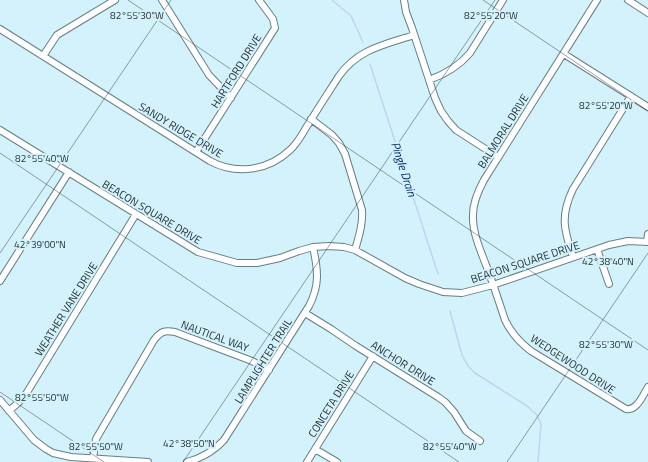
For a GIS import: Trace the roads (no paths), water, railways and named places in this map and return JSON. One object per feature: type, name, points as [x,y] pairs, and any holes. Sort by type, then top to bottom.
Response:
[{"type":"street","points":[[43,56],[58,35],[115,0]]},
{"type":"street","points":[[162,0],[209,75],[231,98]]},
{"type":"street","name":"HARTFORD DRIVE","points":[[196,152],[275,28],[273,19],[258,0]]},
{"type":"street","points":[[404,0],[406,12],[438,105],[448,121],[462,134],[498,157]]},
{"type":"street","points":[[429,80],[449,71],[470,53],[503,0]]},
{"type":"street","name":"BALMORAL DRIVE","points":[[493,285],[474,228],[473,215],[477,194],[498,157],[597,0]]},
{"type":"street","points":[[628,0],[648,13]]},
{"type":"street","name":"SANDY RIDGE DRIVE","points":[[0,29],[214,163],[238,170],[260,168],[272,163],[291,150],[343,70],[354,59],[370,50],[414,35]]},
{"type":"street","points":[[564,54],[648,107]]},
{"type":"street","points":[[573,257],[566,237],[564,224],[567,202],[572,189],[631,96]]},
{"type":"street","points":[[311,119],[332,135],[339,143],[345,154],[362,210],[361,231],[355,250]]},
{"type":"street","name":"BEACON SQUARE DRIVE","points":[[0,131],[70,172],[198,252],[237,263],[257,263],[280,258],[313,247],[337,246],[355,250],[405,278],[443,292],[462,293],[493,285],[618,242],[648,242]]},
{"type":"street","points":[[0,281],[70,172]]},
{"type":"street","name":"WEATHER VANE DRIVE","points":[[9,411],[26,394],[136,214]]},
{"type":"street","points":[[648,234],[648,242]]},
{"type":"street","name":"LAMPLIGHTER TRAIL","points":[[187,462],[201,458],[222,443],[305,313],[312,301],[317,279],[317,265],[313,247]]},
{"type":"street","points":[[597,249],[609,284]]},
{"type":"street","name":"WEDGEWOOD DRIVE","points":[[493,285],[508,326],[520,342],[531,351],[610,400],[630,410],[637,405],[648,387]]},
{"type":"street","name":"ANCHOR DRIVE","points":[[305,313],[445,402],[454,412],[466,431],[480,441]]},
{"type":"street","name":"NAUTICAL WAY","points":[[93,458],[96,439],[154,340],[158,335],[166,330],[252,361],[269,370]]},
{"type":"street","name":"CONCETA DRIVE","points":[[307,462],[372,356]]},
{"type":"street","points":[[0,400],[28,434],[49,451],[67,457],[148,462]]},
{"type":"street","points":[[315,449],[337,462]]},
{"type":"waterway","name":"Pingle Drain","points":[[332,0],[351,16],[363,42]]},
{"type":"waterway","name":"Pingle Drain","points":[[370,64],[438,274]]},
{"type":"waterway","name":"Pingle Drain","points":[[450,311],[462,355],[468,366],[475,373],[527,406],[537,415],[541,424],[538,462]]}]
